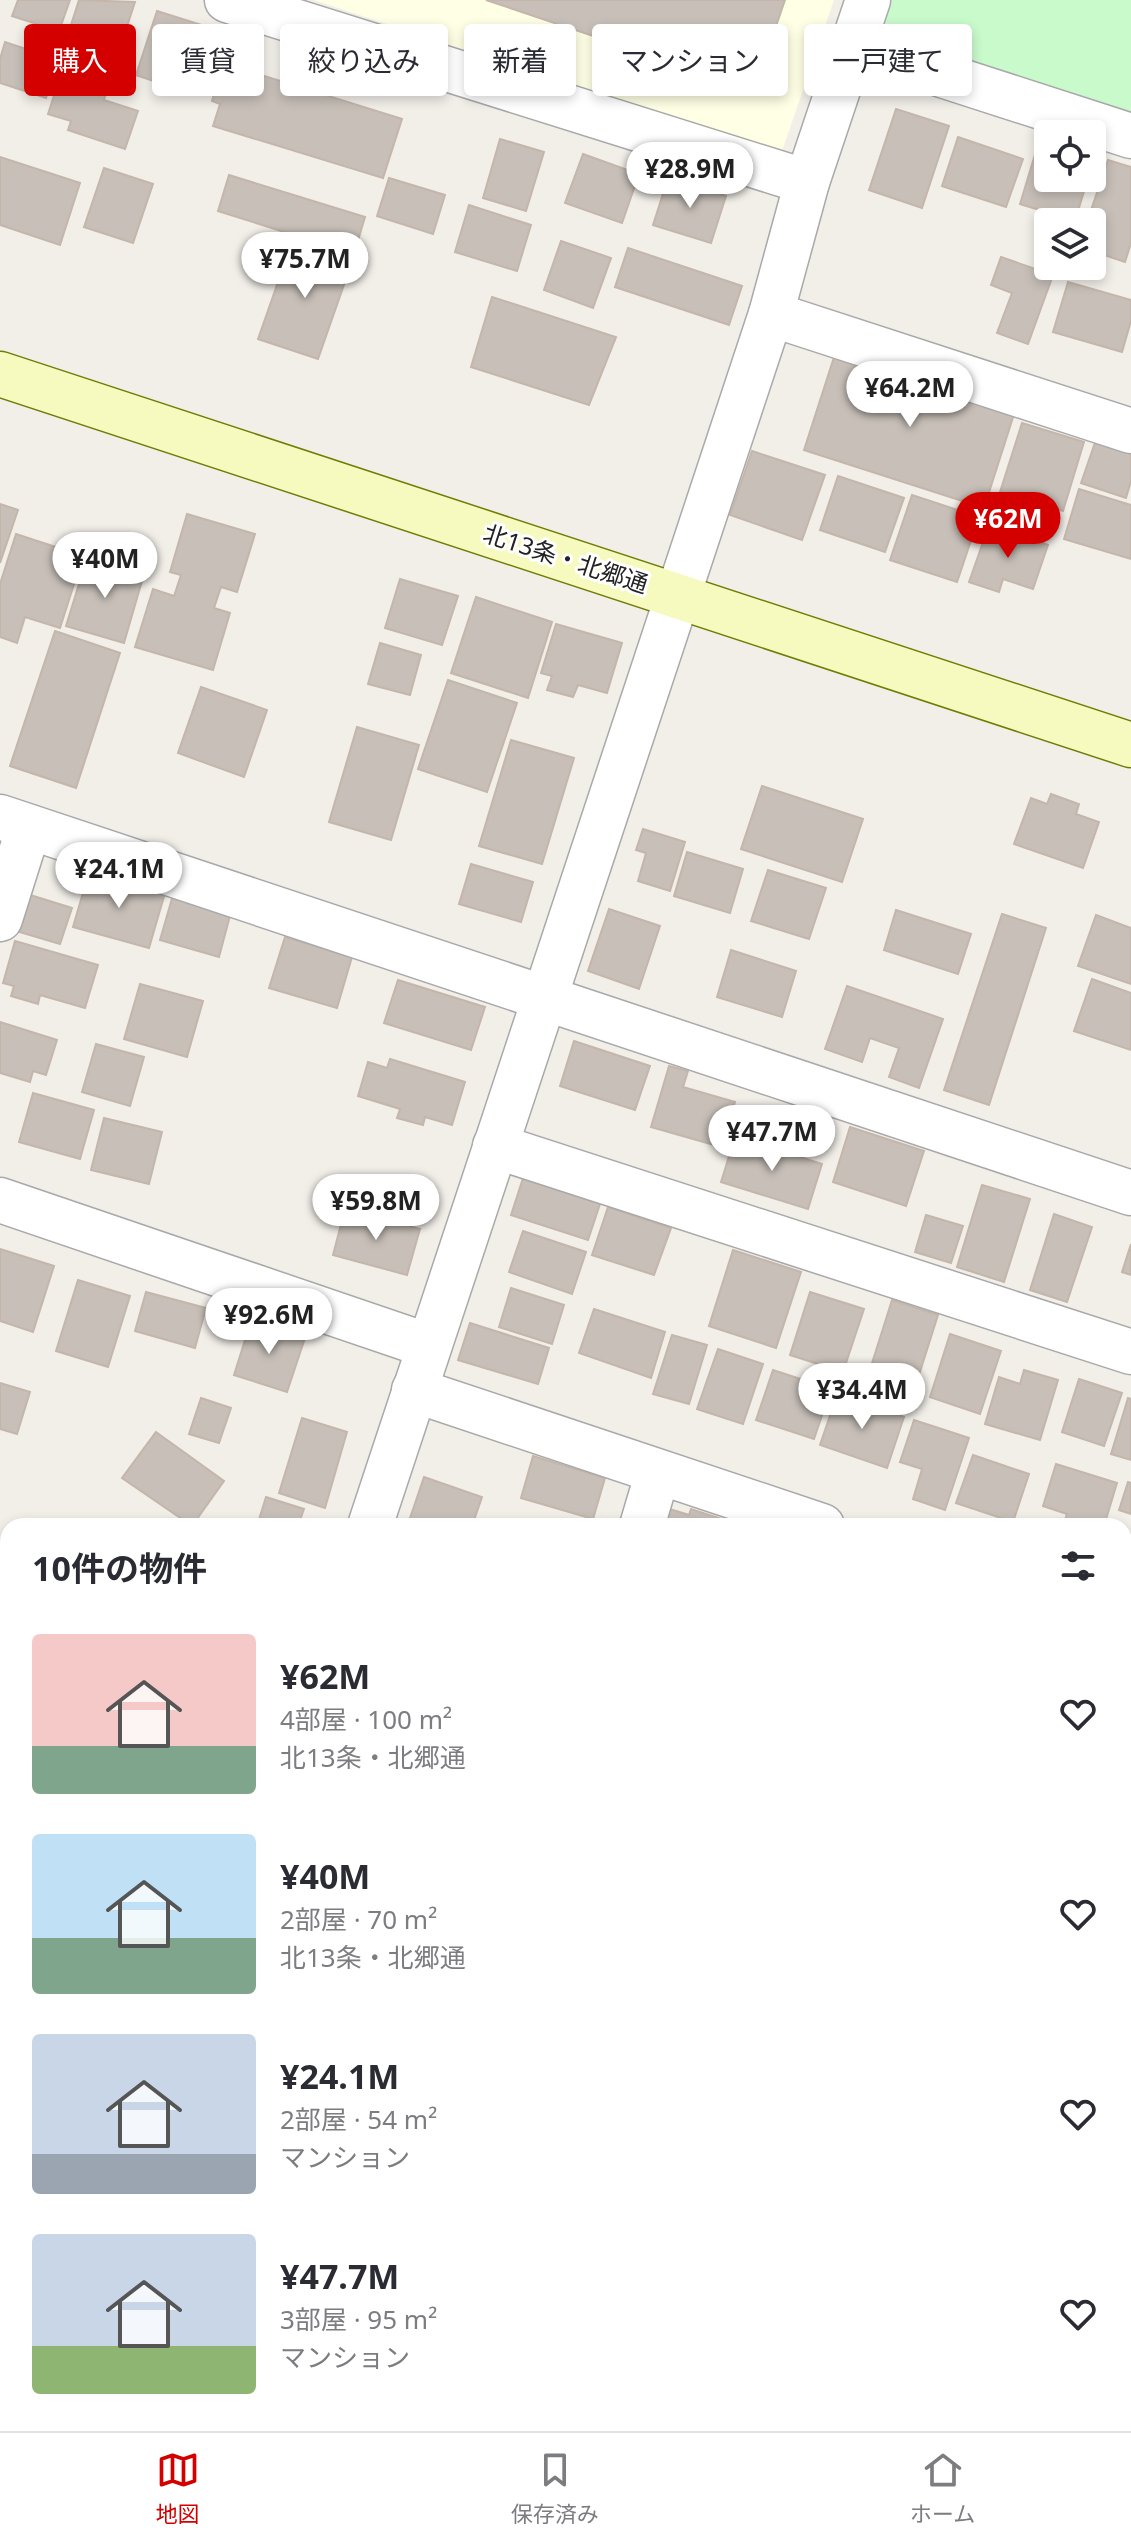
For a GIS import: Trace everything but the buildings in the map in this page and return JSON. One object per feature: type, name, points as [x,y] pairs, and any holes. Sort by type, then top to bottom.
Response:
[{"type":"main road","name":"北13条・北郷通","points":[[0,374],[1131,745]]},
{"type":"street","points":[[227,0],[807,182]]},
{"type":"street","points":[[860,24],[868,0]]},
{"type":"street","points":[[972,85],[1131,136]]},
{"type":"street","points":[[373,1518],[771,314],[807,182],[835,96]]},
{"type":"street","points":[[771,314],[1131,431]]},
{"type":"street","points":[[0,919],[15,822],[1131,1193]]},
{"type":"street","points":[[495,1146],[1131,1352]]},
{"type":"street","points":[[0,1200],[429,1346]]},
{"type":"street","points":[[414,1390],[798,1518]]},
{"type":"street","points":[[644,1518],[658,1472]]},
{"type":"shaded area","points":[[314,0],[834,0],[826,24],[804,24],[804,87],[781,154],[605,96],[788,96],[788,24],[592,24],[592,92],[576,86],[576,24],[464,24],[464,49],[448,44],[448,24],[387,24]]},
{"type":"green space","points":[[892,0],[1131,0],[1131,113],[972,61],[972,24],[884,24]]}]
